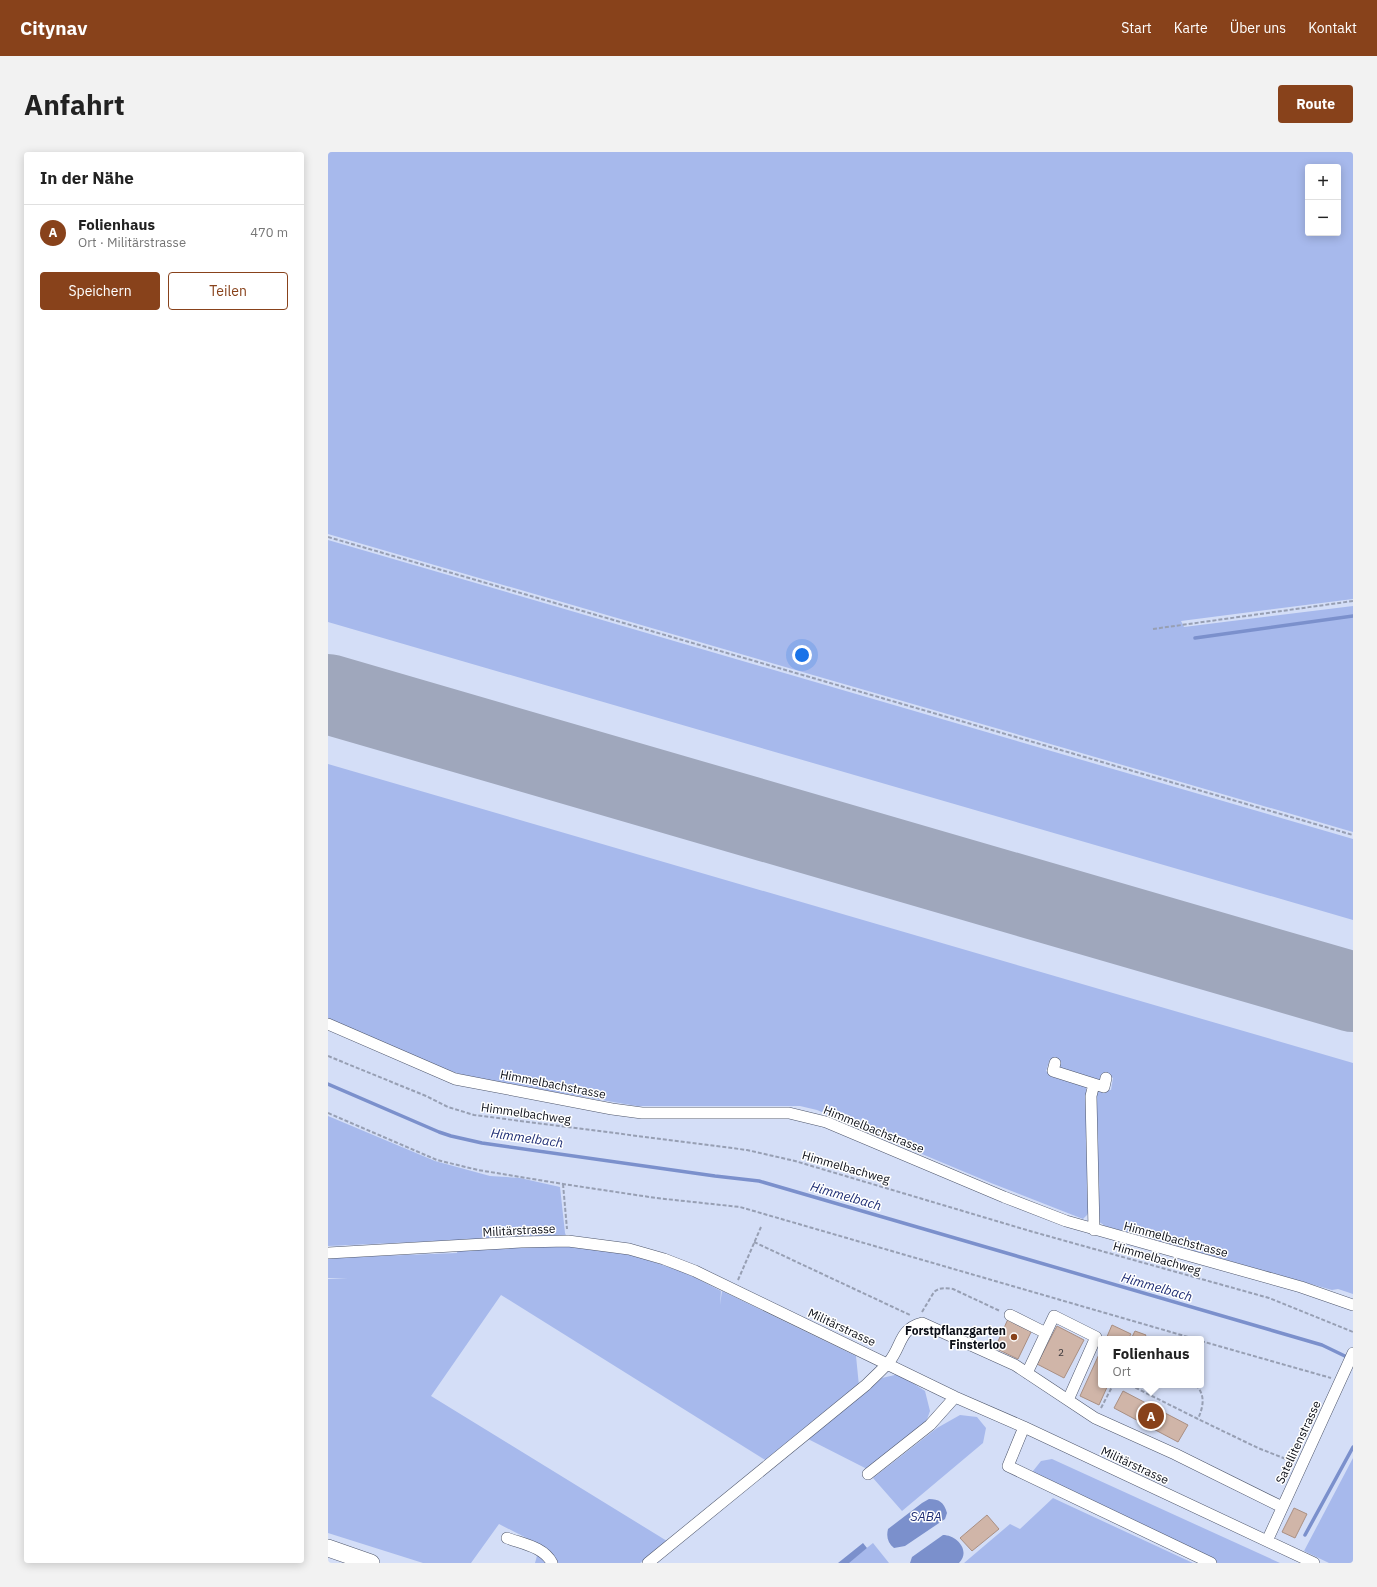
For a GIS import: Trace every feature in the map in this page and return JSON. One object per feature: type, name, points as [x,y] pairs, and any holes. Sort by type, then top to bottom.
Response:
[{"type":"highway","points":[[328,1548],[370,1563]]},
{"type":"street","name":"Himmelbachstrasse","points":[[328,1024],[455,1079],[642,1113],[789,1113],[826,1122],[1004,1197],[1066,1221],[1301,1287],[1353,1305]]},
{"type":"street","points":[[1055,1063],[1053,1071],[1104,1087],[1106,1078]]},
{"type":"street","points":[[1094,1084],[1091,1096],[1094,1230]]},
{"type":"street","name":"Militärstrasse","points":[[328,1253],[568,1240],[629,1249],[657,1257],[736,1285],[955,1397],[1024,1427],[1314,1563]]},
{"type":"street","points":[[1010,1315],[1046,1333]]},
{"type":"street","points":[[1027,1373],[1054,1316],[1096,1337],[1068,1400]]},
{"type":"street","points":[[648,1563],[866,1385],[888,1363],[907,1329],[920,1321],[1015,1366],[1095,1418],[1175,1454],[1282,1507]]},
{"type":"street","name":"Satellitenstrasse","points":[[1266,1541],[1353,1353]]},
{"type":"street","points":[[868,1474],[930,1425],[955,1397]]},
{"type":"street","points":[[1024,1427],[1008,1466],[1211,1563]]},
{"type":"street","points":[[507,1538],[542,1551],[548,1556],[552,1563]]},
{"type":"path","points":[[328,537],[1353,835]]},
{"type":"path","points":[[1153,629],[1353,600]]},
{"type":"path","name":"Himmelbachweg","points":[[328,1056],[426,1096],[448,1107],[474,1115],[747,1150],[795,1161],[1030,1231],[1269,1298],[1353,1332]]},
{"type":"path","points":[[328,1113],[436,1160],[478,1170],[563,1184],[656,1198],[740,1207],[1184,1336]]},
{"type":"path","points":[[563,1184],[568,1240]]},
{"type":"path","points":[[736,1285],[761,1227]]},
{"type":"path","points":[[754,1242],[920,1321],[931,1296],[938,1290],[946,1288],[1010,1315]]},
{"type":"path","points":[[1204,1342],[1330,1378],[1343,1376]]},
{"type":"path","points":[[1095,1418],[1111,1388]]},
{"type":"path","points":[[1136,1388],[1198,1419],[1301,1466]]},
{"type":"path","points":[[1198,1388],[1203,1399],[1202,1409],[1198,1419]]},
{"type":"shaded area","points":[[328,152],[1353,152],[1353,599],[1181,621],[1184,627],[1353,606],[1353,832],[328,534]]},
{"type":"shaded area","points":[[328,540],[1353,839],[1353,920],[328,622]]},
{"type":"shaded area","points":[[328,764],[1353,1063],[1353,1294],[1338,1289],[1332,1290],[1105,1226],[1098,1221],[1095,1099],[1097,1092],[1101,1090],[1111,1090],[1113,1078],[1103,1074],[1100,1082],[1060,1070],[1060,1064],[1050,1059],[1046,1071],[1086,1087],[1091,1207],[1083,1219],[991,1183],[817,1110],[800,1106],[637,1106],[476,1079],[444,1069],[328,1020]]},
{"type":"shaded area","points":[[328,1116],[435,1161],[490,1176],[520,1178],[560,1187],[565,1233],[568,1240],[629,1254],[684,1272],[721,1291],[720,1305],[722,1291],[856,1356],[859,1386],[767,1461],[501,1295],[431,1396],[667,1541],[640,1563],[535,1563],[540,1545],[499,1524],[471,1563],[423,1563],[328,1533],[328,1279],[348,1278],[328,1278],[328,1258],[457,1253],[459,1240],[328,1246]]},
{"type":"shaded area","points":[[899,1374],[925,1391],[930,1411],[926,1422],[867,1469],[808,1439],[882,1378]]},
{"type":"shaded area","points":[[960,1415],[977,1417],[986,1428],[983,1443],[902,1511],[873,1478],[937,1428]]},
{"type":"shaded area","points":[[1353,1458],[1353,1563],[1329,1563],[1304,1551]]},
{"type":"shaded area","points":[[1052,1459],[1280,1563],[1209,1563],[1036,1483],[1033,1471],[1041,1461]]},
{"type":"shaded area","points":[[1053,1498],[1193,1563],[964,1563],[1010,1524],[1020,1529]]},
{"type":"shaded area","points":[[873,1543],[889,1563],[848,1563]]},
{"type":"water","name":"SABA","points":[[929,1499],[936,1500],[943,1504],[947,1513],[945,1519],[905,1546],[894,1548],[888,1540],[888,1529]]},
{"type":"water","name":"SABA","points":[[943,1535],[953,1538],[961,1544],[964,1554],[959,1563],[910,1563],[912,1557]]},
{"type":"water","points":[[863,1543],[867,1548],[849,1563],[838,1563]]},
{"type":"building","name":"Forstpflanzgarten Finsterloo","points":[[1008,1319],[1032,1330],[1018,1359],[995,1348]]},
{"type":"building","points":[[1112,1325],[1131,1334],[1130,1336],[1107,1336]]},
{"type":"building","points":[[1057,1326],[1084,1340],[1064,1378],[1037,1364]]},
{"type":"building","points":[[1135,1331],[1146,1335],[1146,1336],[1132,1336]]},
{"type":"building","points":[[1098,1357],[1098,1388],[1107,1388],[1099,1405],[1080,1396]]},
{"type":"building","points":[[1123,1391],[1188,1425],[1178,1442],[1114,1408]]},
{"type":"building","points":[[1294,1508],[1307,1514],[1295,1538],[1282,1532]]},
{"type":"building","points":[[987,1515],[999,1529],[972,1551],[960,1538]]},
{"type":"waterway","points":[[1195,638],[1353,616]]},
{"type":"waterway","name":"Himmelbach","points":[[328,1084],[451,1136],[482,1143],[759,1181],[1322,1345],[1349,1358]]},
{"type":"waterway","points":[[1305,1535],[1353,1447]]},
{"type":"runway","points":[[328,694],[1353,992]]},
{"type":"place","name":"Forstpflanzgarten Finsterloo","points":[[1014,1337]]},
{"type":"place","name":"Folienhaus","points":[[1151,1416]]}]
